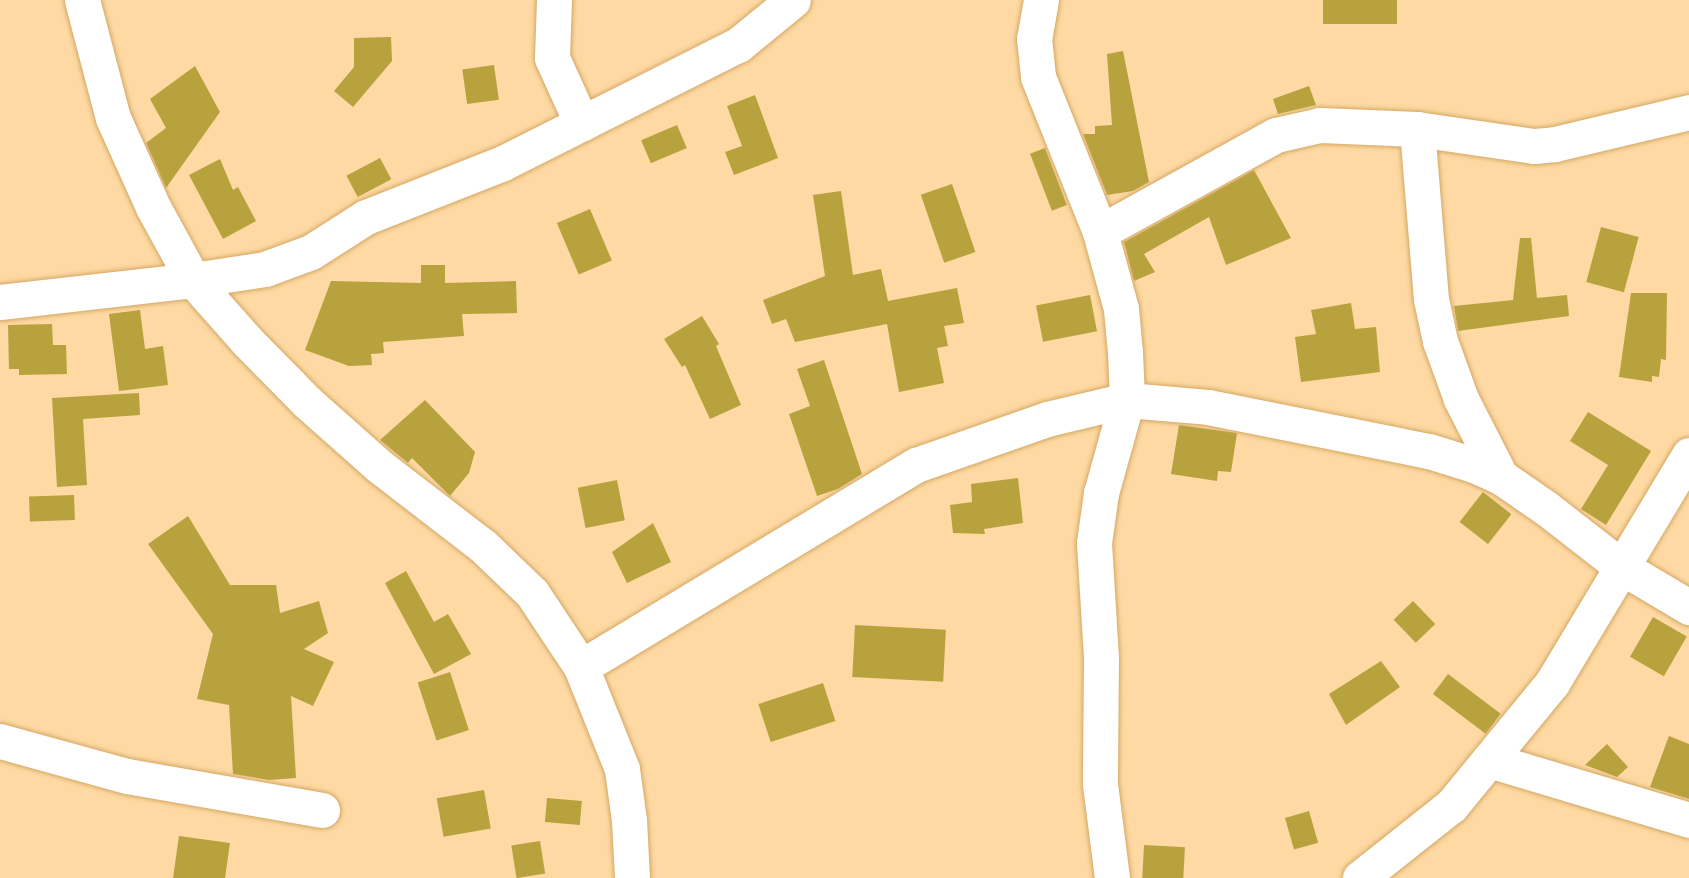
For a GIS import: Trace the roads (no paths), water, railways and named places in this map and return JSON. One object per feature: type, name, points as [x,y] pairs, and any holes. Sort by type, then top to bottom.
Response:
[{"type":"street","points":[[82,0],[113,118],[153,207],[193,280],[307,402],[379,466],[483,546],[532,593],[581,667],[622,769],[629,820],[632,878]]},
{"type":"street","points":[[554,0],[552,58],[582,124]]},
{"type":"street","points":[[0,302],[265,269],[311,252],[366,217],[503,163],[738,45],[793,0]]},
{"type":"street","points":[[1041,0],[1034,38],[1038,77],[1100,232],[1121,309],[1127,400],[1101,492],[1094,543],[1101,657],[1100,784],[1112,878]]},
{"type":"street","points":[[1100,232],[1276,135],[1320,125],[1417,129],[1534,146],[1555,144],[1689,112]]},
{"type":"street","points":[[1417,129],[1431,299],[1440,341],[1461,399],[1501,477]]},
{"type":"street","points":[[581,667],[916,466],[1047,419],[1127,400],[1208,407],[1429,451],[1501,477],[1623,568],[1689,607]]},
{"type":"street","points":[[1360,878],[1451,806],[1552,683],[1689,455]]},
{"type":"street","points":[[0,741],[127,775],[322,810]]},
{"type":"street","points":[[1489,760],[1689,820]]}]
